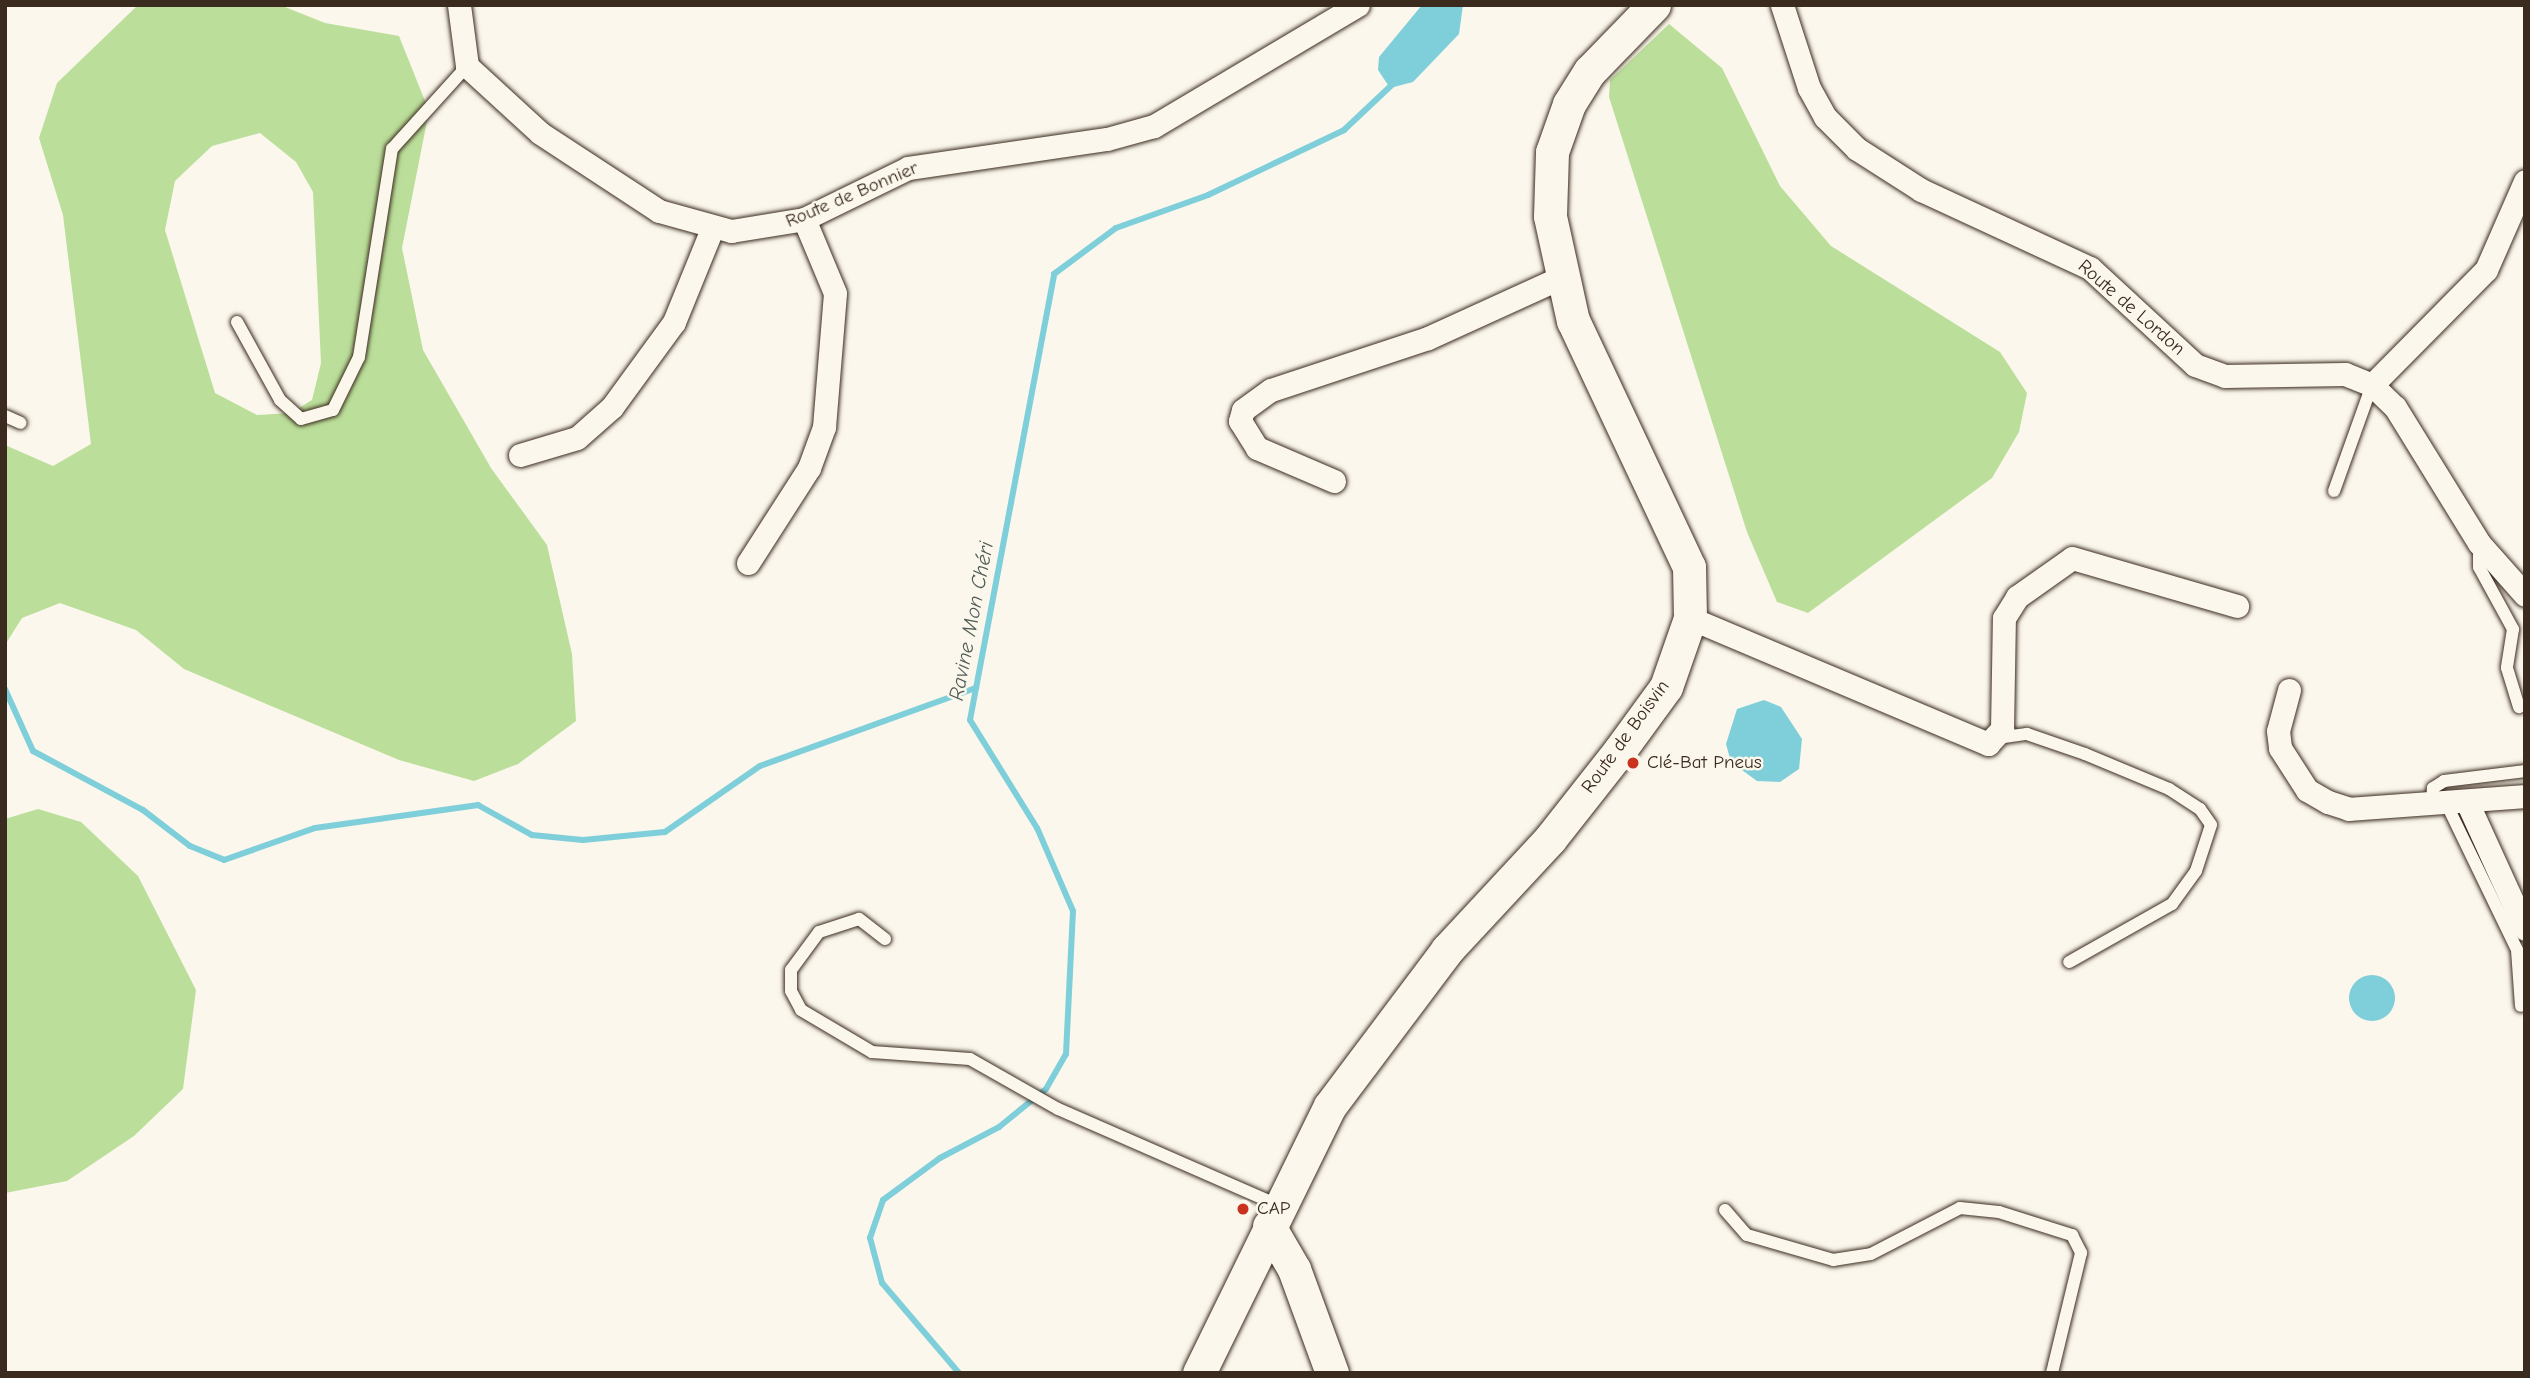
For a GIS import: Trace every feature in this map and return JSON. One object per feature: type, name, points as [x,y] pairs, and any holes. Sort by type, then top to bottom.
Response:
[{"type":"main road","name":"Route de Boisvin","points":[[1199,1373],[1329,1106],[1364,1053],[1447,950],[1550,839],[1666,687],[1690,618],[1689,567],[1573,321],[1550,216],[1552,152],[1590,71],[1654,5]]},
{"type":"main road","points":[[1275,1216],[1332,1373]]},
{"type":"street","points":[[459,5],[467,66]]},
{"type":"street","name":"Route de Bonnier","points":[[467,66],[540,133],[621,190],[712,229],[753,231],[804,219],[908,168],[1107,139],[1154,126],[1358,5]]},
{"type":"street","name":"Route de Lordon","points":[[1782,5],[1809,88],[1825,117],[1857,149],[1921,190],[2090,268],[2195,365],[2225,376],[2345,374],[2372,384],[2395,407],[2479,543],[2525,595]]},
{"type":"street","points":[[2372,384],[2486,270],[2525,181]]},
{"type":"street","points":[[748,563],[809,468],[824,427],[835,293],[804,219]]},
{"type":"street","points":[[520,455],[577,438],[612,407],[674,322],[712,229]]},
{"type":"street","points":[[1334,481],[1257,448],[1240,421],[1243,410],[1271,390],[1428,338],[1562,277]]},
{"type":"street","points":[[1690,618],[1979,743],[1996,738],[2002,729],[2004,618],[2017,597],[2072,558],[2237,606]]},
{"type":"street","points":[[2289,690],[2278,731],[2280,748],[2307,790],[2349,809],[2449,805],[2525,796]]},
{"type":"street","points":[[2449,805],[2525,929]]},
{"type":"lane","points":[[237,322],[281,400],[301,419],[334,410],[359,357],[392,149],[467,66]]},
{"type":"lane","points":[[2334,491],[2372,384]]},
{"type":"lane","points":[[5,416],[21,423]]},
{"type":"lane","points":[[2479,543],[2479,567],[2512,629],[2507,668],[2519,708]]},
{"type":"lane","points":[[1996,738],[2027,734],[2085,754],[2169,789],[2200,810],[2211,825],[2200,864],[2172,904],[2069,961]]},
{"type":"lane","points":[[2521,1006],[2517,950],[2449,805],[2433,788],[2444,780],[2525,771]]},
{"type":"lane","points":[[885,939],[859,919],[819,932],[791,970],[790,992],[801,1010],[872,1052],[970,1059],[1058,1109],[1275,1216]]},
{"type":"lane","points":[[1725,1210],[1747,1235],[1833,1260],[1871,1254],[1960,1208],[1999,1212],[2072,1235],[2081,1253],[2052,1373]]},
{"type":"green space","points":[[138,5],[280,5],[325,23],[399,36],[429,111],[402,248],[423,350],[491,468],[547,545],[572,654],[576,721],[518,764],[474,781],[399,760],[184,669],[136,630],[60,603],[22,618],[5,645],[5,445],[53,466],[91,444],[63,215],[39,138],[57,83]],"holes":[[[260,133],[296,162],[313,192],[321,363],[312,400],[291,413],[257,415],[215,393],[165,230],[175,181],[212,146]]]},
{"type":"green space","points":[[1669,24],[1722,68],[1780,186],[1831,246],[2000,352],[2027,393],[2019,432],[1992,478],[1808,613],[1777,602],[1747,532],[1609,97],[1610,80]]},
{"type":"green space","points":[[38,809],[81,822],[138,876],[196,990],[183,1089],[134,1136],[67,1181],[5,1193],[5,819]]},
{"type":"water","points":[[1422,5],[1463,5],[1459,34],[1413,82],[1390,88],[1378,70],[1379,57]]},
{"type":"water","points":[[1764,700],[1781,707],[1802,739],[1799,769],[1780,782],[1757,781],[1731,762],[1726,744],[1737,709]]},
{"type":"water","points":[[2372,975],[2381,976],[2388,982],[2394,989],[2394,1007],[2388,1014],[2381,1020],[2372,1021],[2363,1020],[2356,1014],[2350,1007],[2349,998],[2350,989],[2356,982],[2363,976]]},
{"type":"waterway","name":"Ravine Mon Chéri","points":[[959,1373],[882,1283],[870,1238],[883,1200],[940,1158],[999,1127],[1046,1089],[1066,1054],[1073,911],[1037,828],[970,720],[1054,274],[1116,228],[1208,195],[1344,130],[1395,82]]},
{"type":"waterway","points":[[5,689],[33,751],[143,810],[190,846],[224,860],[315,828],[478,805],[532,835],[583,840],[665,832],[760,766],[976,688]]},
{"type":"place","name":"Clé-Bat Pneus","points":[[1633,763]]},
{"type":"place","name":"CAP","points":[[1243,1209]]}]
